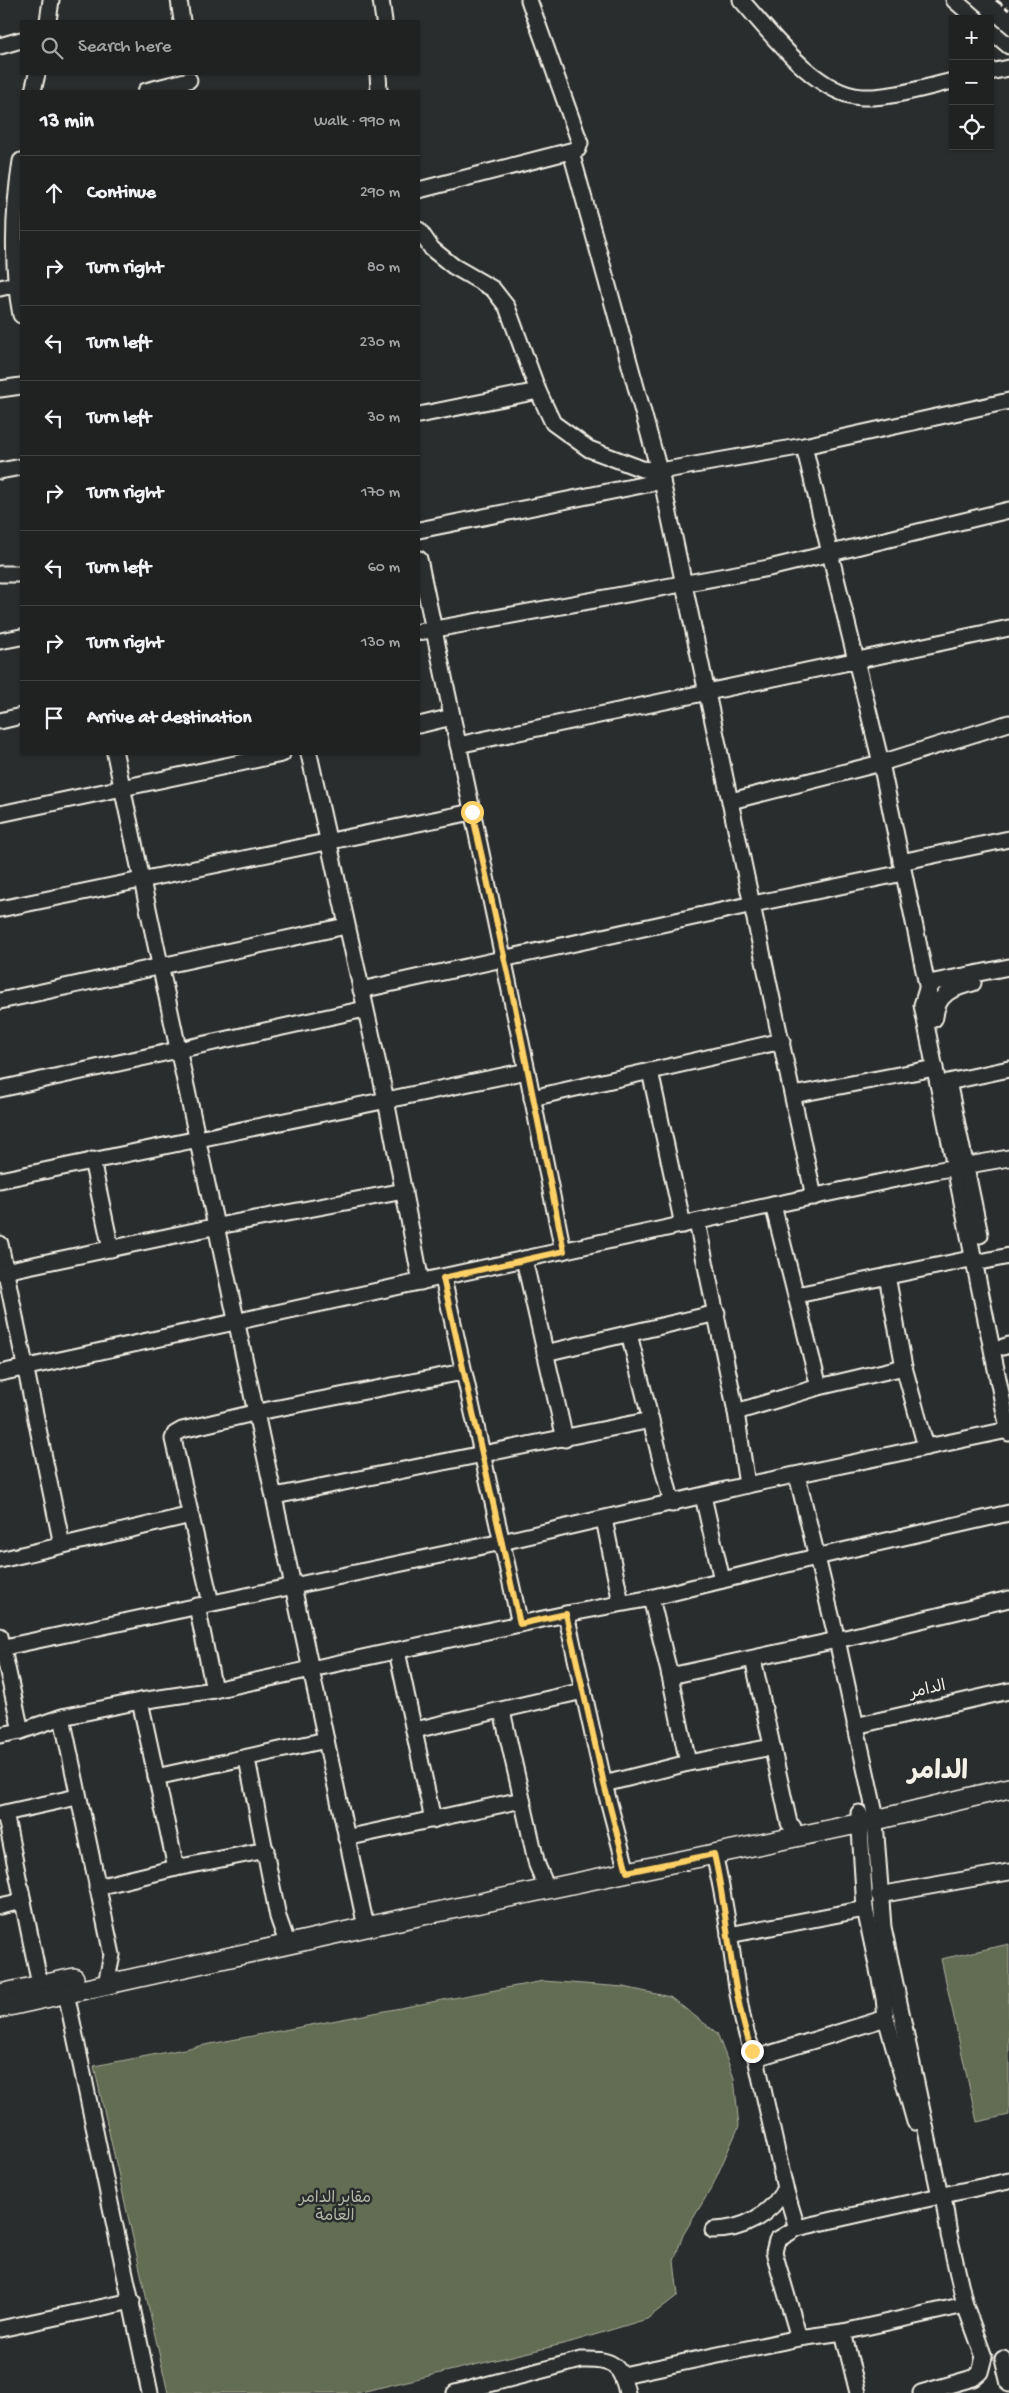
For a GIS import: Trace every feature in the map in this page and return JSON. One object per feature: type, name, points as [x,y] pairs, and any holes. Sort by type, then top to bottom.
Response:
[{"type":"main road","points":[[0,2008],[66,1993],[106,1978],[284,1934],[365,1922],[543,1880],[714,1854],[1009,1779]]},
{"type":"main road","points":[[0,1994],[40,1985],[106,1978],[626,1867],[794,1827],[867,1816],[1009,1788]]},
{"type":"street","points":[[48,20],[52,0]]},
{"type":"street","points":[[179,0],[182,20]]},
{"type":"street","points":[[381,0],[384,20]]},
{"type":"street","points":[[420,190],[578,149],[580,143],[529,0]]},
{"type":"street","points":[[741,0],[802,68],[836,89],[860,97],[895,94],[949,82]]},
{"type":"street","points":[[954,0],[971,15]]},
{"type":"street","points":[[994,33],[1009,46]]},
{"type":"street","points":[[0,46],[20,40]]},
{"type":"street","points":[[994,71],[1009,68]]},
{"type":"street","points":[[33,90],[37,75]]},
{"type":"street","points":[[378,75],[379,90]]},
{"type":"street","points":[[151,90],[189,82]]},
{"type":"street","points":[[571,152],[661,476],[814,1197]]},
{"type":"street","points":[[20,170],[13,234],[20,305]]},
{"type":"street","points":[[420,231],[432,249],[453,266],[494,289],[507,307],[538,391],[553,423],[589,448],[661,476]]},
{"type":"street","points":[[0,288],[18,284]]},
{"type":"street","points":[[0,389],[20,386]]},
{"type":"street","points":[[420,415],[538,391]]},
{"type":"street","points":[[420,530],[1009,401]]},
{"type":"street","points":[[21,1731],[1,1644],[204,1605],[604,1520],[748,1485],[1009,1431],[980,1260],[961,1166],[948,1082],[927,990],[881,764],[804,446]]},
{"type":"street","points":[[0,471],[20,467]]},
{"type":"street","points":[[420,632],[769,568],[1009,510]]},
{"type":"street","points":[[420,565],[564,1251]]},
{"type":"street","points":[[0,574],[20,574]]},
{"type":"street","points":[[458,745],[855,659],[1009,628]]},
{"type":"street","points":[[0,642],[20,637]]},
{"type":"street","points":[[0,721],[20,716]]},
{"type":"street","points":[[420,724],[452,717]]},
{"type":"street","points":[[731,801],[881,764],[1009,723]]},
{"type":"street","points":[[116,755],[178,1050],[258,1412],[365,1922]]},
{"type":"street","points":[[0,814],[277,755]]},
{"type":"street","points":[[309,755],[386,1100],[421,1282]]},
{"type":"street","points":[[0,909],[143,878],[472,812]]},
{"type":"street","points":[[361,990],[752,904],[902,868],[1009,839]]},
{"type":"street","points":[[0,1000],[346,926]]},
{"type":"street","points":[[961,1166],[935,1068],[922,1005],[927,990],[941,980],[1009,966]]},
{"type":"street","points":[[934,1019],[936,1006],[949,990],[1009,975]]},
{"type":"street","points":[[0,1089],[365,1009]]},
{"type":"street","points":[[532,1098],[782,1041]]},
{"type":"street","points":[[793,1095],[935,1068]]},
{"type":"street","points":[[948,1082],[1009,1069]]},
{"type":"street","points":[[0,1180],[526,1071]]},
{"type":"street","points":[[650,1071],[690,1223],[717,1313],[748,1485]]},
{"type":"street","points":[[0,1374],[772,1205],[1009,1158]]},
{"type":"street","points":[[92,1160],[111,1249]]},
{"type":"street","points":[[3,1271],[218,1226],[404,1191]]},
{"type":"street","points":[[772,1205],[819,1387]]},
{"type":"street","points":[[0,1244],[3,1271],[26,1368],[62,1545]]},
{"type":"street","points":[[796,1295],[887,1276],[1009,1256]]},
{"type":"street","points":[[524,1259],[565,1439]]},
{"type":"street","points":[[980,1260],[1006,1346],[1009,1379]]},
{"type":"street","points":[[887,1276],[904,1367],[926,1447]]},
{"type":"street","points":[[443,1278],[520,1624]]},
{"type":"street","points":[[545,1353],[717,1313]]},
{"type":"street","points":[[630,1334],[672,1504]]},
{"type":"street","points":[[736,1412],[819,1387],[904,1367]]},
{"type":"street","points":[[214,1690],[191,1515],[173,1439],[175,1434],[182,1430],[258,1412],[463,1372]]},
{"type":"street","points":[[275,1496],[482,1456],[651,1420]]},
{"type":"street","points":[[797,1475],[856,1726],[867,1816],[888,1955],[965,2305],[984,2357],[980,2372],[973,2378],[921,2393]]},
{"type":"street","points":[[703,1496],[722,1580]]},
{"type":"street","points":[[0,1735],[21,1731],[62,1718],[140,1701],[214,1690],[566,1614],[651,1598],[816,1557],[1009,1513]]},
{"type":"street","points":[[0,1560],[191,1515]]},
{"type":"street","points":[[604,1520],[622,1603]]},
{"type":"street","points":[[651,1598],[688,1763]]},
{"type":"street","points":[[670,1676],[837,1640],[1009,1599]]},
{"type":"street","points":[[566,1614],[604,1784],[626,1867]]},
{"type":"street","points":[[397,1650],[433,1820]]},
{"type":"street","points":[[753,1659],[789,1822],[794,1827]]},
{"type":"street","points":[[415,1730],[583,1691]]},
{"type":"street","name":"الدامر","points":[[856,1726],[1009,1691]]},
{"type":"street","points":[[140,1701],[176,1868]]},
{"type":"street","points":[[502,1711],[537,1865],[543,1880]]},
{"type":"street","points":[[62,1718],[77,1797],[112,1955],[111,1967],[106,1978]]},
{"type":"street","points":[[156,1777],[246,1759],[326,1740]]},
{"type":"street","points":[[604,1784],[688,1763],[772,1747]]},
{"type":"street","points":[[246,1759],[266,1850],[278,1917],[284,1934]]},
{"type":"street","points":[[40,1985],[3,1813],[77,1797]]},
{"type":"street","points":[[346,1838],[522,1800]]},
{"type":"street","points":[[867,1816],[865,1909],[886,2018],[913,2117],[931,2155]]},
{"type":"street","points":[[97,1887],[176,1868],[266,1850]]},
{"type":"street","points":[[714,1854],[742,2015],[756,2058],[785,2188],[797,2228]]},
{"type":"street","points":[[879,1895],[1009,1872]]},
{"type":"street","points":[[0,1906],[23,1901]]},
{"type":"street","points":[[729,1935],[865,1909]]},
{"type":"street","points":[[66,1993],[150,2393]]},
{"type":"street","points":[[756,2058],[886,2018]]},
{"type":"street","points":[[799,2338],[786,2298],[773,2247],[777,2240],[797,2228],[1009,2181]]},
{"type":"street","points":[[712,2230],[734,2228],[761,2216],[777,2202],[785,2188]]},
{"type":"street","points":[[0,2328],[132,2301]]},
{"type":"street","points":[[623,2376],[799,2338],[843,2332],[965,2305]]},
{"type":"street","points":[[843,2332],[858,2393]]},
{"type":"street","points":[[984,2357],[1006,2359],[1009,2384]]},
{"type":"street","points":[[455,2393],[581,2360],[599,2360],[613,2365],[623,2376],[627,2393]]},
{"type":"green space","points":[[1009,1944],[1009,2115],[977,2122],[941,1959]]},
{"type":"green space","name":"مقابر الدامر العامة","points":[[543,1981],[624,1987],[670,1997],[717,2033],[734,2078],[739,2126],[712,2187],[683,2235],[674,2261],[678,2295],[647,2319],[571,2342],[357,2393],[168,2393],[94,2066]]},
{"type":"railway","points":[[996,0],[1009,10]]},
{"type":"district","name":"الدامر","points":[[938,1773]]},
{"type":"route","points":[[472,812],[503,959],[512,992],[564,1251],[443,1278],[463,1372],[520,1624],[566,1614],[604,1784],[627,1872],[714,1854],[725,1902],[742,2015],[752,2051]]}]
